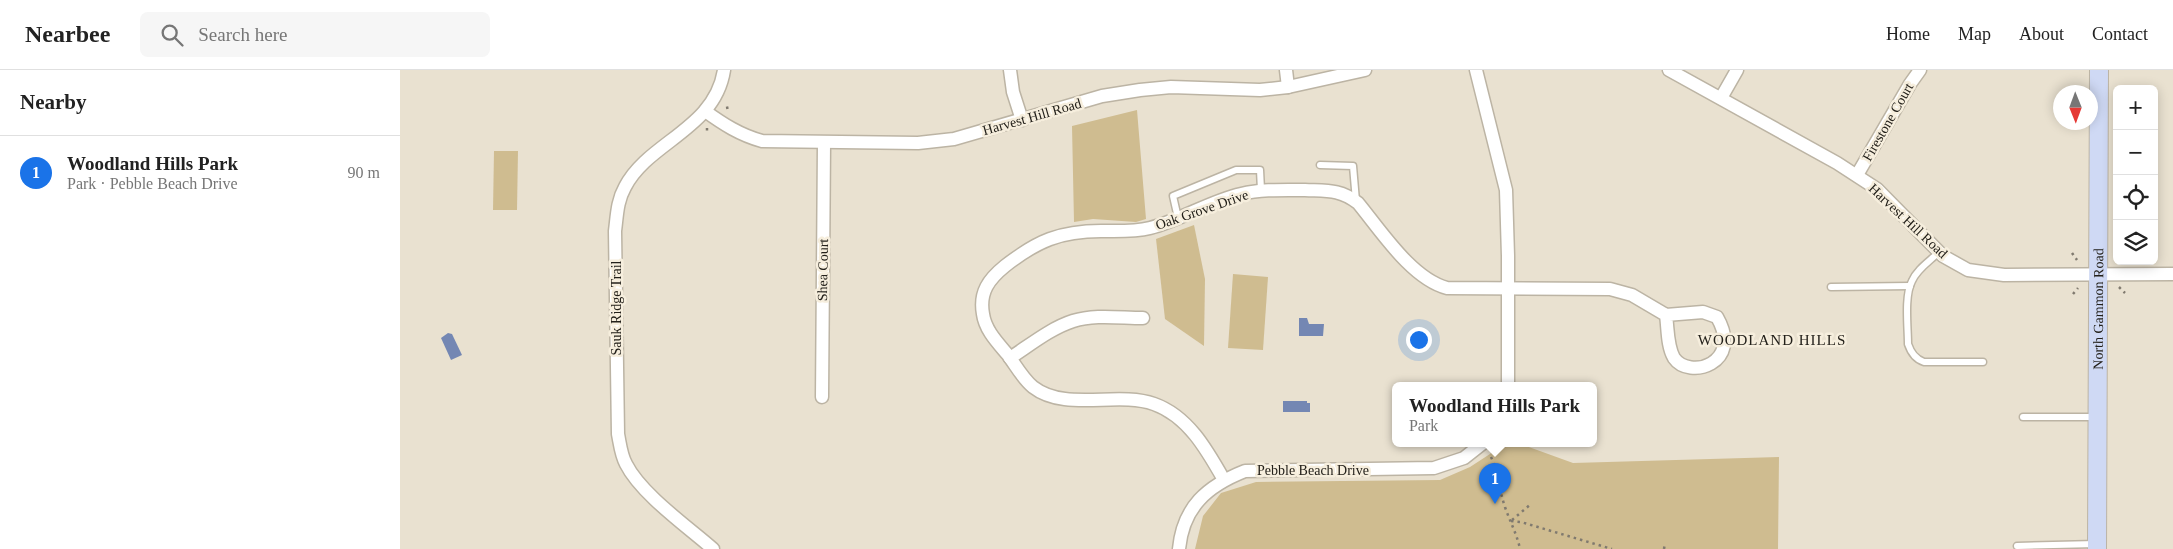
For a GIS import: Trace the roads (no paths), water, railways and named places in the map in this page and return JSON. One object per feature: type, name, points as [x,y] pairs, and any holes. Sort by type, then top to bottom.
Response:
[{"type":"main road","name":"North Gammon Road","points":[[2097,546],[2099,70]]},
{"type":"street","name":"Sauk Ridge Trail","points":[[713,549],[647,491],[626,465],[618,434],[615,231],[621,194],[634,174],[695,122],[716,95],[724,70]]},
{"type":"street","points":[[1010,70],[1010,80],[1022,120]]},
{"type":"street","points":[[1286,70],[1288,87]]},
{"type":"street","name":"Harvest Hill Road","points":[[705,110],[724,125],[745,136],[762,141],[918,143],[954,139],[1102,96],[1171,87],[1260,90],[1288,87],[1365,70]]},
{"type":"street","points":[[1476,70],[1506,190],[1508,382]]},
{"type":"street","name":"Harvest Hill Road","points":[[1669,70],[1878,189],[1939,252],[1962,267],[1984,273],[2004,274],[2173,274]]},
{"type":"street","points":[[1721,98],[1737,70]]},
{"type":"street","name":"Firestone Court","points":[[1857,176],[1920,70]]},
{"type":"street","name":"Shea Court","points":[[822,397],[824,143]]},
{"type":"street","name":"Oak Grove Drive","points":[[1224,480],[1190,428],[1180,418],[1155,404],[1125,398],[1055,398],[1044,395],[1032,386],[987,328],[982,314],[982,300],[985,288],[991,277],[1024,251],[1054,236],[1088,231],[1139,231],[1240,194],[1261,190],[1336,191],[1350,196],[1405,259],[1427,280],[1447,288],[1610,289],[1632,295],[1666,316]]},
{"type":"street","points":[[1703,312],[1717,316],[1723,327],[1726,340],[1718,360],[1697,368],[1675,360],[1670,348],[1666,316],[1703,312]]},
{"type":"street","points":[[1010,358],[1043,336],[1073,321],[1098,317],[1143,318]]},
{"type":"street","name":"Pebble Beach Drive","points":[[1178,549],[1182,530],[1201,496],[1224,480],[1245,471],[1434,468],[1464,458],[1477,447]]},
{"type":"lane","points":[[1320,165],[1353,166],[1356,202]]},
{"type":"lane","points":[[1178,218],[1173,196],[1236,170],[1260,170],[1261,190]]},
{"type":"lane","points":[[1939,252],[1922,268],[1910,286],[1908,302],[1908,344],[1910,352],[1918,360],[1924,362],[1983,362]]},
{"type":"lane","points":[[1831,287],[1910,286]]},
{"type":"lane","points":[[2023,417],[2098,417]]},
{"type":"lane","points":[[2017,546],[2097,546]]},
{"type":"water","points":[[1299,318],[1307,318],[1309,324],[1324,324],[1323,336],[1299,336]]},
{"type":"water","points":[[448,333],[452,334],[462,355],[451,360],[441,338]]},
{"type":"water","points":[[1283,401],[1307,401],[1307,403],[1310,403],[1310,412],[1283,412]]},
{"type":"place","name":"Woodland Hills Park","points":[[1495,504]]},
{"type":"district","name":"WOODLAND HILLS","points":[[1772,340]]}]
